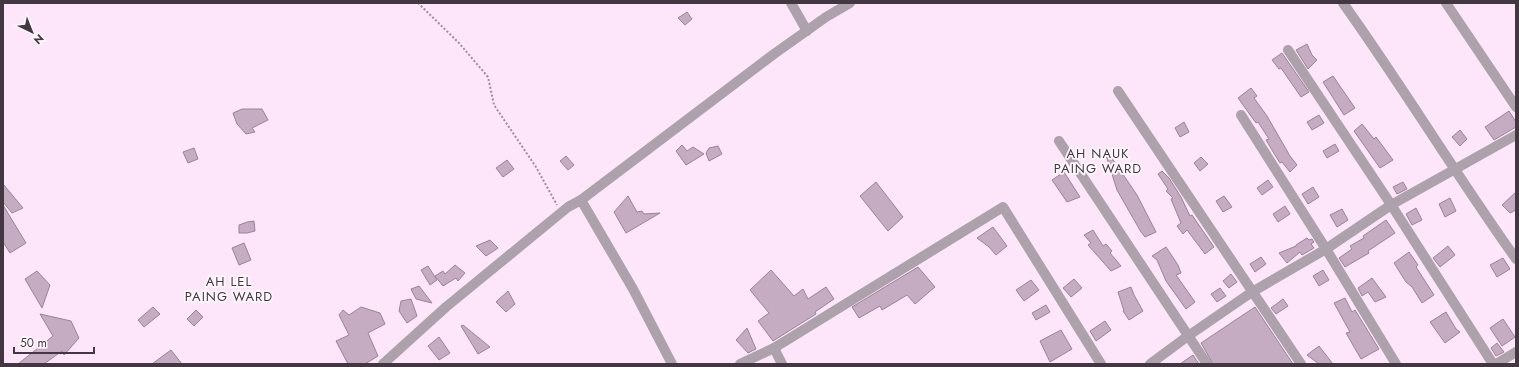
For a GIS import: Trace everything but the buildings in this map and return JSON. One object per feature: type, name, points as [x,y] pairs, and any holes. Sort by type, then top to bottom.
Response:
[{"type":"street","points":[[791,3],[807,31]]},
{"type":"street","points":[[382,364],[446,307],[563,212],[826,17],[850,3]]},
{"type":"street","points":[[1343,3],[1417,111],[1454,170],[1516,259]]},
{"type":"street","points":[[1446,3],[1516,107]]},
{"type":"street","points":[[1288,50],[1391,205],[1493,364]]},
{"type":"street","points":[[1118,91],[1301,364]]},
{"type":"street","points":[[1241,115],[1326,249],[1396,364]]},
{"type":"street","points":[[1150,364],[1252,292],[1326,249],[1391,205],[1516,135]]},
{"type":"street","points":[[1059,141],[1207,364]]},
{"type":"street","points":[[581,200],[633,289],[672,364]]},
{"type":"street","points":[[740,364],[774,348],[1003,208],[1101,364]]},
{"type":"street","points":[[774,348],[782,364]]},
{"type":"street","points":[[1496,364],[1516,352]]},
{"type":"path","points":[[418,3],[459,43],[488,77],[494,106],[521,143],[555,202],[563,212]]},
{"type":"district","name":"AH NAUK PAING WARD","points":[[1098,160]]},
{"type":"district","name":"AH LEL PAING WARD","points":[[229,288]]}]
